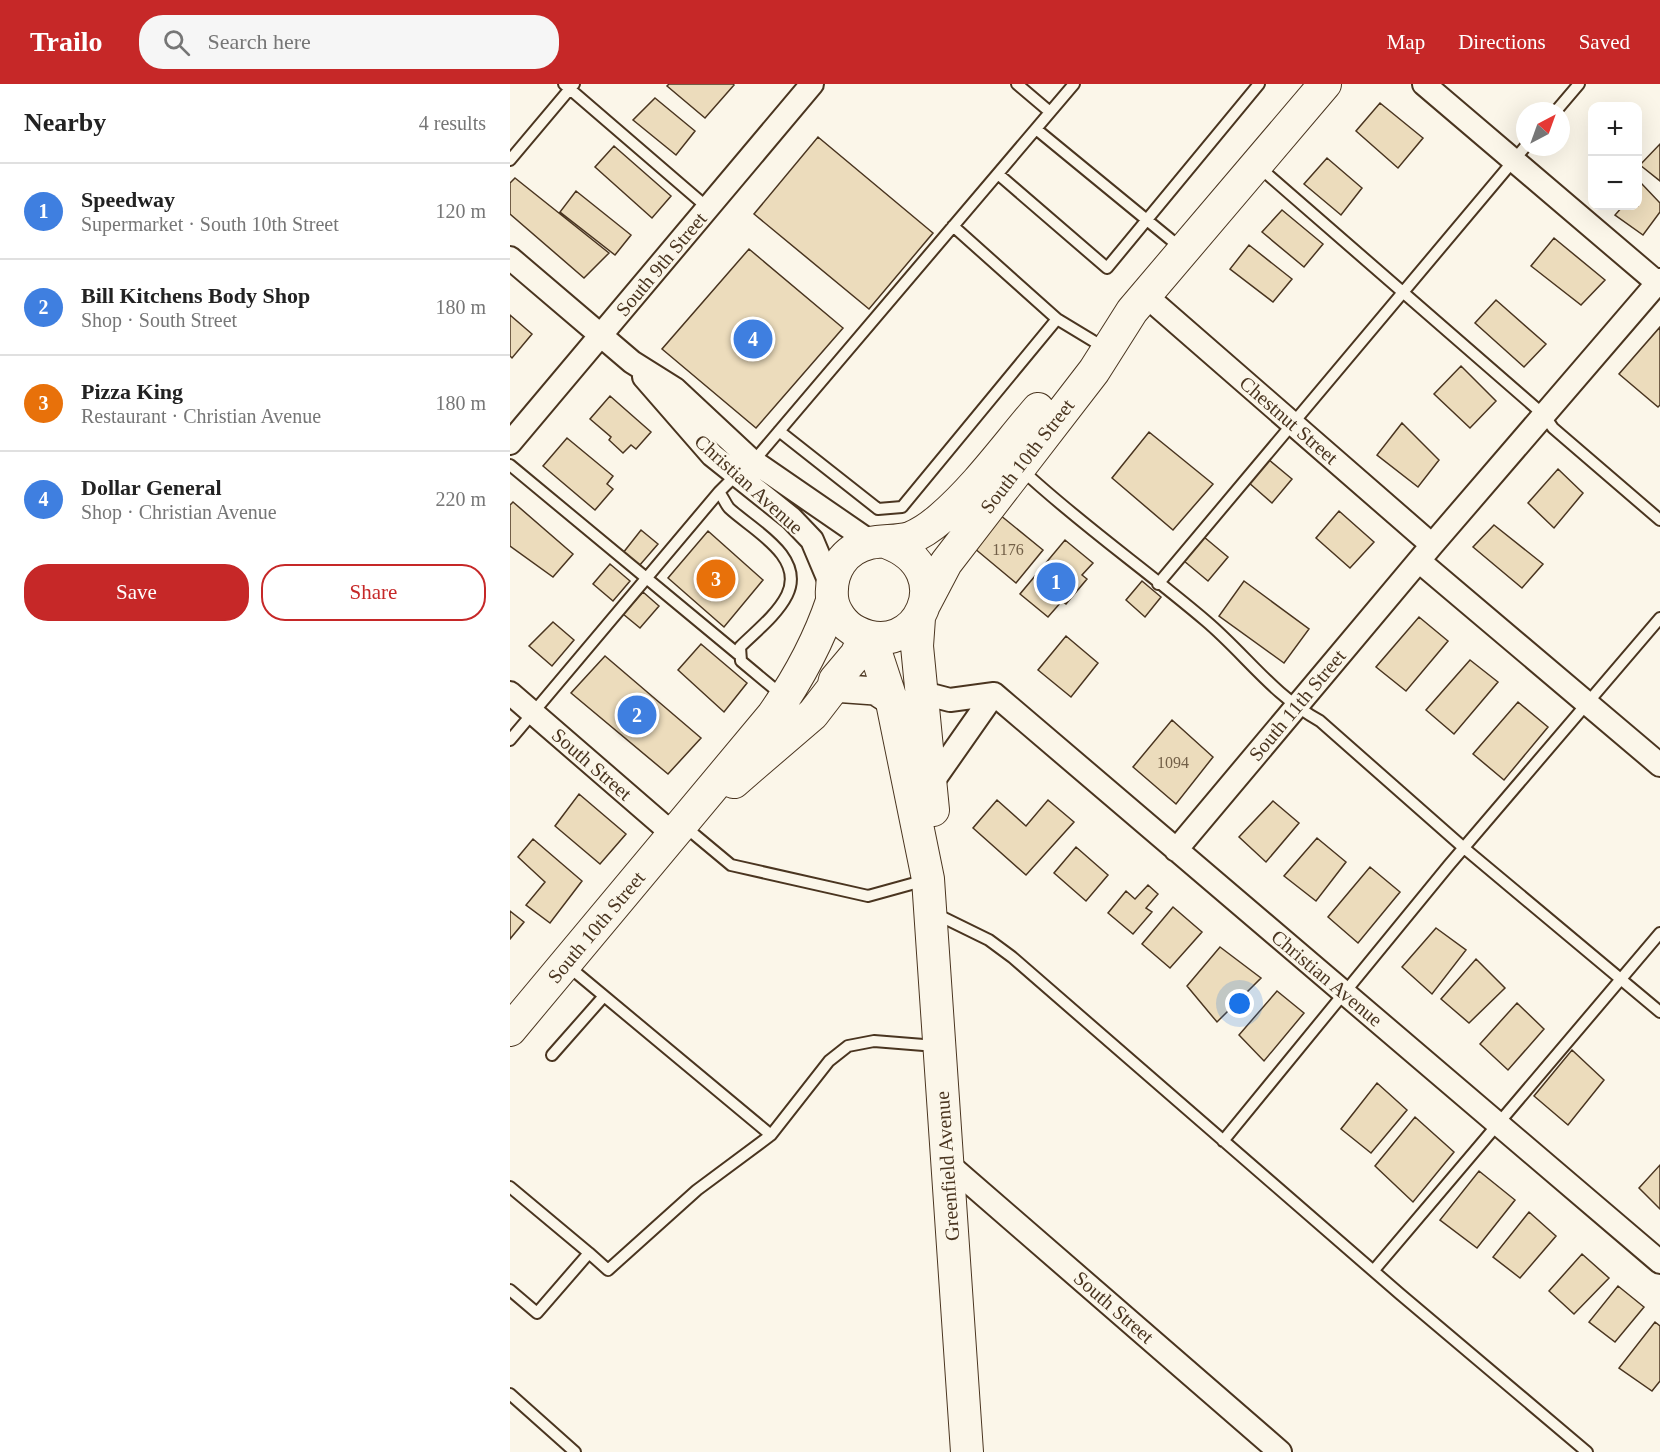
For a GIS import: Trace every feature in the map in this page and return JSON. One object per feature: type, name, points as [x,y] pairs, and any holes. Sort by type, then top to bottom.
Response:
[{"type":"main road","name":"South 10th Street","points":[[922,610],[946,563],[1018,466],[1094,371],[1138,303],[1325,84]]},
{"type":"main road","name":"South 10th Street","points":[[880,543],[912,537],[940,519],[953,507],[1095,342],[1138,303]]},
{"type":"main road","points":[[880,543],[903,549],[915,559],[923,572],[927,588],[922,610],[903,632],[882,638],[868,637],[844,623],[832,593],[835,570],[844,557],[857,547],[880,543]]},
{"type":"main road","name":"South 10th Street","points":[[510,1030],[679,830],[785,698],[819,639],[832,593]]},
{"type":"main road","name":"Greenfield Avenue","points":[[922,610],[917,646],[933,813],[928,879],[967,1452]]},
{"type":"main road","name":"South 10th Street","points":[[679,830],[813,714],[833,688],[835,680],[868,637]]},
{"type":"main road","name":"Greenfield Avenue","points":[[868,637],[892,702],[928,879]]},
{"type":"street","name":"South 9th Street","points":[[510,443],[812,84]]},
{"type":"street","points":[[1424,84],[1516,151]]},
{"type":"street","points":[[1522,156],[1659,283]]},
{"type":"street","name":"Christian Avenue","points":[[510,258],[632,362],[675,390],[753,462],[880,543]]},
{"type":"street","name":"South 11th Street","points":[[1176,850],[1426,553],[1659,283]]},
{"type":"street","name":"Chestnut Street","points":[[1138,303],[1292,422],[1426,553],[1587,703],[1660,765]]},
{"type":"street","name":"Christian Avenue","points":[[632,362],[673,414],[712,455],[791,518],[812,540],[832,593]]},
{"type":"street","points":[[833,688],[875,691],[892,702]]},
{"type":"street","name":"South Street","points":[[510,693],[679,830]]},
{"type":"street","points":[[923,693],[950,700],[994,694]]},
{"type":"street","points":[[931,784],[994,694]]},
{"type":"street","name":"Christian Avenue","points":[[994,694],[1660,1262]]},
{"type":"street","name":"South Street","points":[[947,1163],[1279,1452]]},
{"type":"lane","points":[[1017,84],[1050,112]]},
{"type":"lane","points":[[510,740],[644,578],[719,492],[735,475],[753,462],[1074,84]]},
{"type":"lane","points":[[998,174],[1107,268],[1259,84]]},
{"type":"lane","points":[[1564,102],[1579,84]]},
{"type":"lane","points":[[510,160],[569,86],[708,208]]},
{"type":"lane","points":[[1036,129],[1183,250]]},
{"type":"lane","points":[[1158,584],[1292,422],[1518,156]]},
{"type":"lane","points":[[1256,165],[1544,415],[1553,428],[1660,520]]},
{"type":"lane","points":[[953,226],[1058,319],[1095,342]]},
{"type":"lane","points":[[779,431],[878,509],[902,507],[1058,319]]},
{"type":"lane","points":[[510,465],[738,654],[741,661],[785,698]]},
{"type":"lane","points":[[1018,466],[1096,535],[1226,639],[1296,707],[1320,721],[1464,848],[1660,1012]]},
{"type":"lane","points":[[719,492],[727,506],[777,549],[785,560],[789,574],[788,592],[780,605],[740,647],[738,654]]},
{"type":"lane","points":[[1223,1141],[1464,848],[1660,618]]},
{"type":"lane","points":[[679,830],[731,865],[868,896],[928,879]]},
{"type":"lane","points":[[930,911],[989,940],[1004,951],[1587,1452]]},
{"type":"lane","points":[[1374,1270],[1496,1123],[1660,933]]},
{"type":"lane","points":[[566,964],[771,1135]]},
{"type":"lane","points":[[552,1055],[604,996]]},
{"type":"lane","points":[[510,1188],[608,1269],[697,1190],[771,1135],[829,1061],[848,1046],[874,1041],[939,1046]]},
{"type":"lane","points":[[510,1290],[537,1313],[589,1253]]},
{"type":"lane","points":[[510,1394],[575,1452]]},
{"type":"building","points":[[669,84],[734,85],[705,118],[667,86]]},
{"type":"building","points":[[655,98],[695,131],[676,155],[633,120]]},
{"type":"building","points":[[1380,103],[1423,138],[1398,168],[1356,131]]},
{"type":"building","points":[[818,137],[933,233],[869,309],[754,214]]},
{"type":"building","points":[[1660,144],[1660,181],[1642,167],[1642,163]]},
{"type":"building","points":[[614,146],[671,196],[652,218],[595,167]]},
{"type":"building","points":[[1327,158],[1362,188],[1341,215],[1304,184]]},
{"type":"building","points":[[515,178],[609,253],[584,278],[510,214],[510,183]]},
{"type":"building","points":[[1642,184],[1660,203],[1660,212],[1643,235],[1615,215],[1619,210],[1642,210]]},
{"type":"building","points":[[576,191],[631,235],[615,255],[560,212]]},
{"type":"building","points":[[1282,210],[1323,244],[1304,267],[1262,232]]},
{"type":"building","points":[[1554,238],[1605,280],[1581,305],[1531,266]]},
{"type":"building","points":[[1249,245],[1292,279],[1273,302],[1230,269]]},
{"type":"building","points":[[749,249],[843,328],[756,428],[662,349]]},
{"type":"building","points":[[1496,300],[1546,344],[1524,367],[1475,323]]},
{"type":"building","points":[[510,315],[532,334],[512,358],[510,356]]},
{"type":"building","points":[[1660,327],[1660,405],[1658,407],[1619,374]]},
{"type":"building","points":[[1461,366],[1496,401],[1470,428],[1434,394]]},
{"type":"building","points":[[610,396],[651,432],[636,449],[631,445],[623,453],[609,440],[611,437],[590,419]]},
{"type":"building","points":[[1402,423],[1439,460],[1418,487],[1377,455]]},
{"type":"building","points":[[1149,432],[1213,484],[1173,530],[1112,478]]},
{"type":"building","points":[[567,438],[613,476],[607,484],[613,489],[595,510],[543,466]]},
{"type":"building","points":[[1268,459],[1292,479],[1272,503],[1248,482]]},
{"type":"building","points":[[1558,469],[1583,493],[1554,528],[1528,503]]},
{"type":"building","points":[[513,502],[573,554],[553,577],[510,546],[510,505]]},
{"type":"building","points":[[1339,511],[1374,542],[1350,568],[1316,538]]},
{"type":"building","points":[[1000,515],[1043,550],[1016,583],[974,548]]},
{"type":"building","points":[[1494,525],[1543,564],[1522,588],[1473,547]]},
{"type":"building","points":[[641,530],[658,544],[639,566],[623,553]]},
{"type":"building","points":[[708,531],[763,580],[724,627],[668,578]]},
{"type":"building","points":[[1204,537],[1228,557],[1208,581],[1184,561]]},
{"type":"building","points":[[1065,540],[1093,563],[1082,575],[1087,579],[1066,604],[1062,601],[1048,617],[1020,594]]},
{"type":"building","points":[[610,564],[630,581],[613,601],[593,584]]},
{"type":"building","points":[[1142,581],[1161,597],[1145,617],[1126,600]]},
{"type":"building","points":[[1244,581],[1309,629],[1284,663],[1219,616]]},
{"type":"building","points":[[643,592],[659,606],[640,628],[623,614]]},
{"type":"building","points":[[1419,617],[1448,641],[1406,691],[1376,667]]},
{"type":"building","points":[[553,622],[574,640],[552,666],[529,646]]},
{"type":"building","points":[[1066,636],[1098,663],[1071,697],[1038,670]]},
{"type":"building","points":[[701,644],[747,683],[724,712],[678,670]]},
{"type":"building","points":[[605,656],[701,738],[668,774],[571,693]]},
{"type":"building","points":[[1470,660],[1498,682],[1454,734],[1426,710]]},
{"type":"building","points":[[1518,702],[1548,727],[1504,780],[1473,754]]},
{"type":"building","points":[[1172,720],[1213,757],[1176,804],[1133,767]]},
{"type":"building","points":[[579,794],[626,834],[600,864],[555,826]]},
{"type":"building","points":[[997,800],[1026,826],[1048,800],[1074,822],[1026,875],[973,828]]},
{"type":"building","points":[[1273,801],[1299,823],[1266,862],[1239,837]]},
{"type":"building","points":[[1317,838],[1346,862],[1316,901],[1284,876]]},
{"type":"building","points":[[533,839],[582,881],[550,923],[526,905],[545,882],[518,857]]},
{"type":"building","points":[[1076,847],[1108,875],[1086,901],[1054,873]]},
{"type":"building","points":[[1370,867],[1400,892],[1358,943],[1328,917]]},
{"type":"building","points":[[1148,885],[1158,894],[1146,908],[1152,912],[1133,934],[1108,913],[1126,891],[1135,899]]},
{"type":"building","points":[[1173,907],[1202,932],[1170,968],[1142,944]]},
{"type":"building","points":[[510,911],[524,922],[510,939]]},
{"type":"building","points":[[1436,928],[1466,950],[1432,994],[1402,967]]},
{"type":"building","points":[[1220,947],[1261,978],[1217,1022],[1187,986]]},
{"type":"building","points":[[1476,959],[1505,988],[1469,1023],[1441,999]]},
{"type":"building","points":[[1277,991],[1304,1013],[1264,1061],[1239,1035]]},
{"type":"building","points":[[1517,1003],[1544,1029],[1508,1070],[1480,1044]]},
{"type":"building","points":[[1572,1050],[1604,1080],[1568,1125],[1534,1096]]},
{"type":"building","points":[[1377,1083],[1407,1110],[1371,1153],[1341,1129]]},
{"type":"building","points":[[1415,1117],[1454,1152],[1413,1202],[1375,1166]]},
{"type":"building","points":[[1660,1165],[1660,1209],[1639,1188]]},
{"type":"building","points":[[1479,1171],[1515,1200],[1477,1248],[1440,1220]]},
{"type":"building","points":[[1529,1212],[1556,1236],[1520,1278],[1493,1257]]},
{"type":"building","points":[[1582,1254],[1609,1278],[1574,1314],[1549,1291]]},
{"type":"building","points":[[1618,1286],[1644,1307],[1615,1342],[1589,1322]]},
{"type":"building","points":[[1655,1322],[1660,1326],[1660,1381],[1652,1391],[1619,1368]]},
{"type":"place","name":"Dollar General","points":[[753,339]]},
{"type":"place","name":"Pizza King","points":[[716,579]]},
{"type":"place","name":"Speedway","points":[[1056,582]]},
{"type":"place","name":"Bill Kitchens Body Shop","points":[[637,715]]}]
